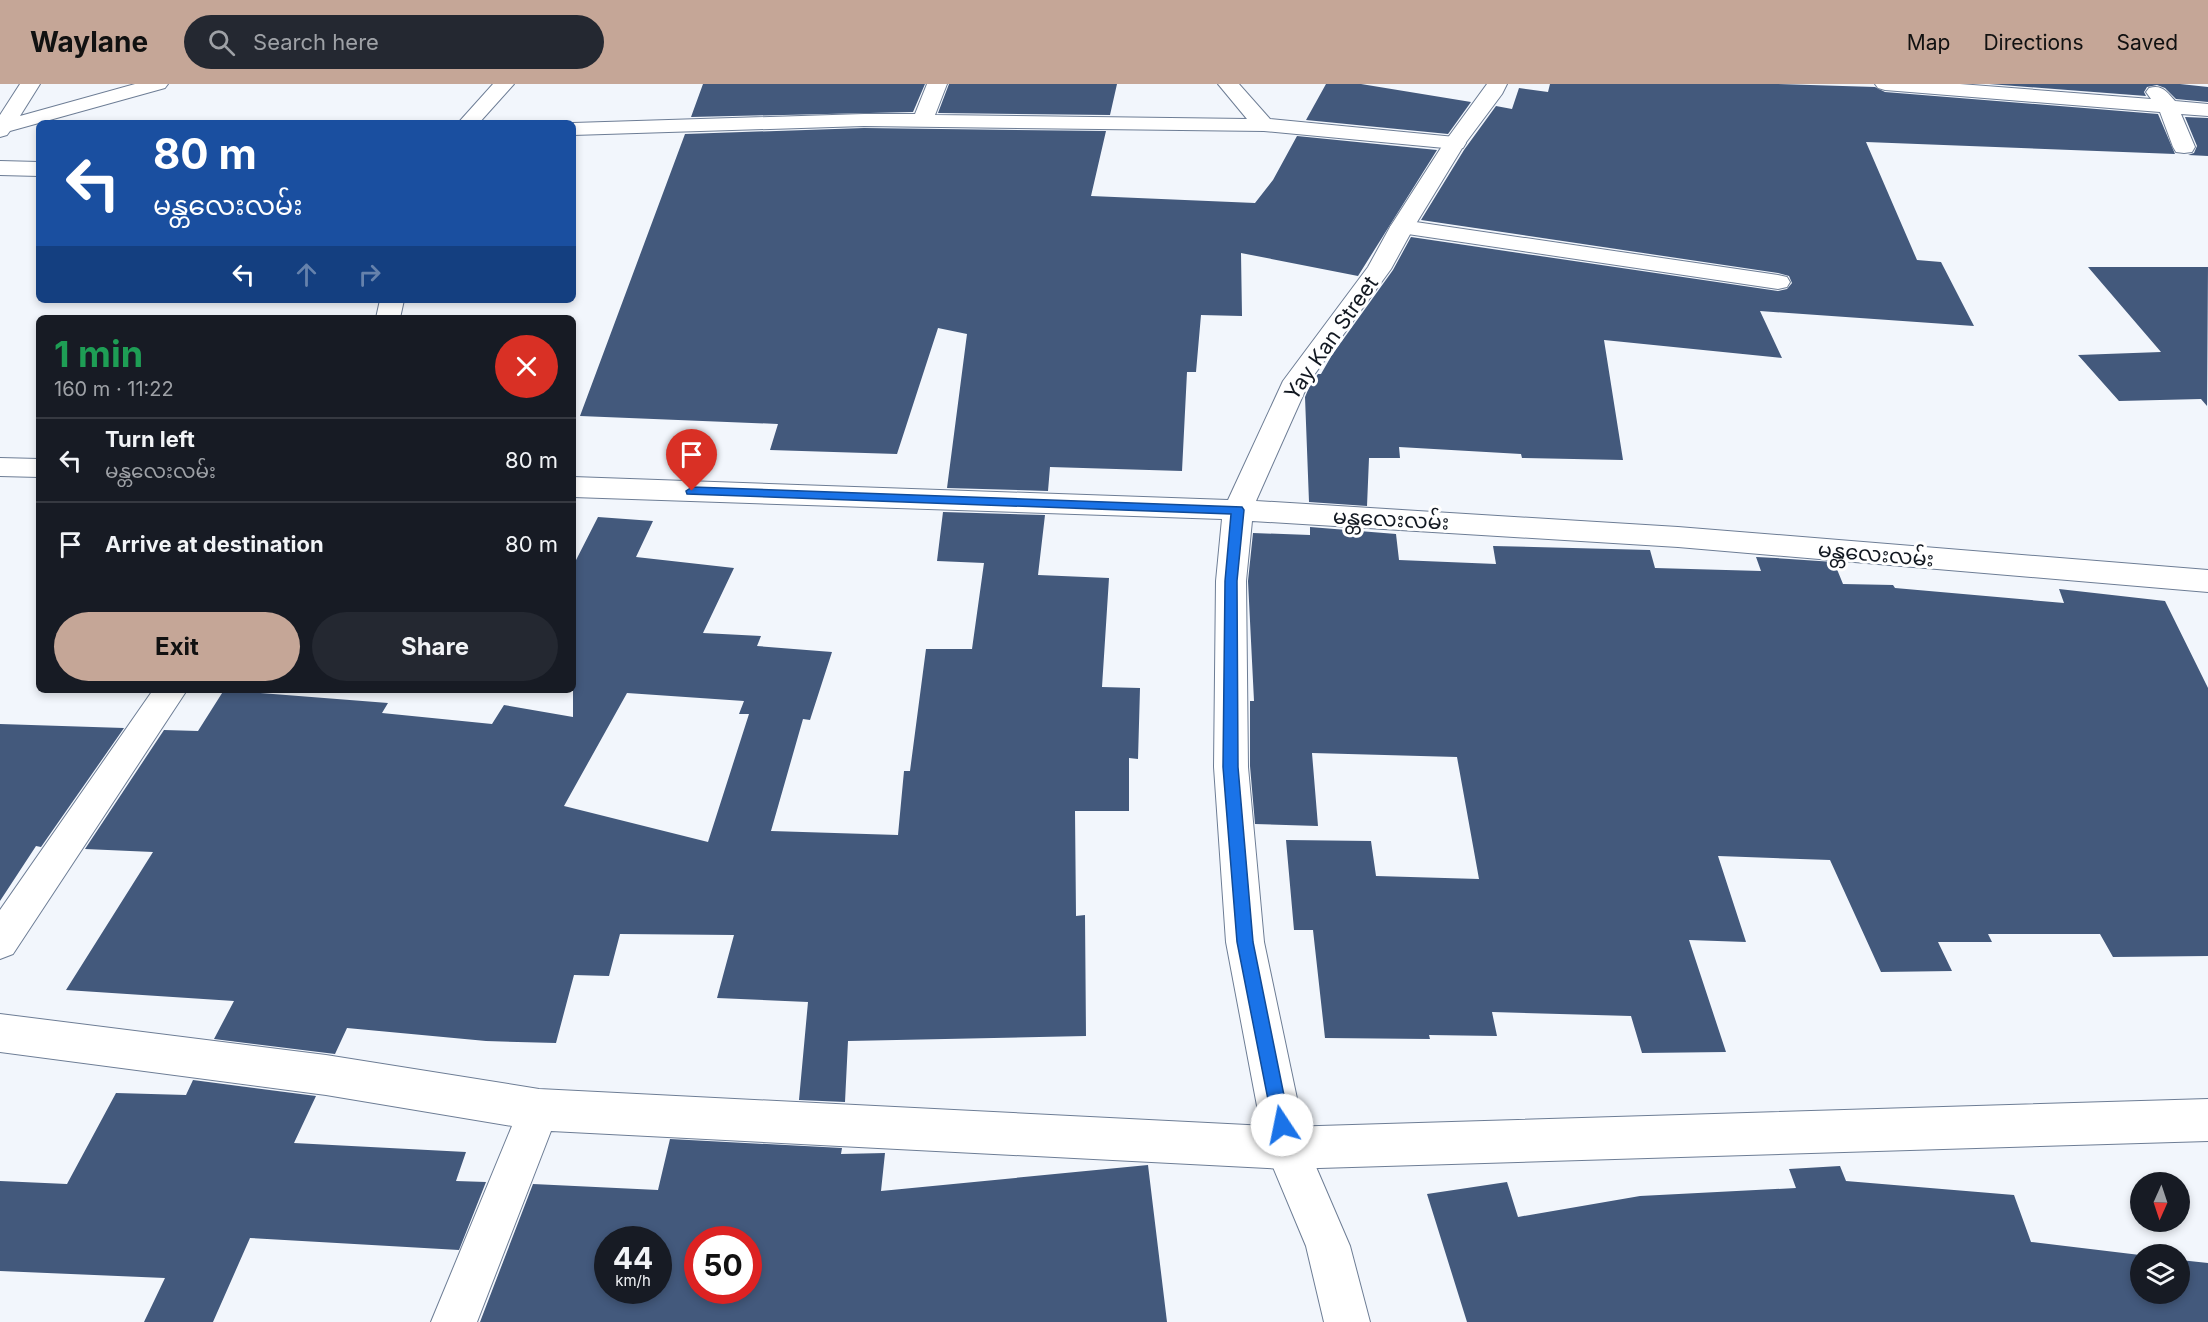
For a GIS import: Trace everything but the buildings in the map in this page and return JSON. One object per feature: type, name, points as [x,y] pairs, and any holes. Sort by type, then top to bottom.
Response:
[{"type":"street","points":[[1,129],[30,84]]},
{"type":"street","points":[[1,129],[159,84]]},
{"type":"street","points":[[471,120],[504,84]]},
{"type":"street","points":[[923,120],[937,84]]},
{"type":"street","points":[[1228,84],[1264,125]]},
{"type":"street","points":[[1885,84],[2208,110]]},
{"type":"street","points":[[2150,84],[2168,106],[2184,147]]},
{"type":"street","name":"Yay Kan Street","points":[[1347,1322],[1328,1246],[1286,1148],[1245,942],[1231,767],[1231,581],[1238,510],[1296,381],[1379,269],[1402,227],[1494,86]]},
{"type":"street","points":[[576,129],[864,120],[1264,125],[1455,143]]},
{"type":"street","points":[[0,168],[36,170]]},
{"type":"street","points":[[1402,227],[1778,282]]},
{"type":"street","points":[[0,468],[36,468]]},
{"type":"street","name":"မန္တလေးလမ်း","points":[[576,487],[1238,510],[1678,537],[2208,581]]},
{"type":"street","points":[[0,942],[169,693]]},
{"type":"street","points":[[0,1033],[326,1075],[539,1110],[1286,1148],[2208,1120]]},
{"type":"street","points":[[454,1322],[539,1110]]},
{"type":"route","points":[[692,491],[1238,510],[1231,581],[1231,767],[1245,942],[1282,1125]]}]
